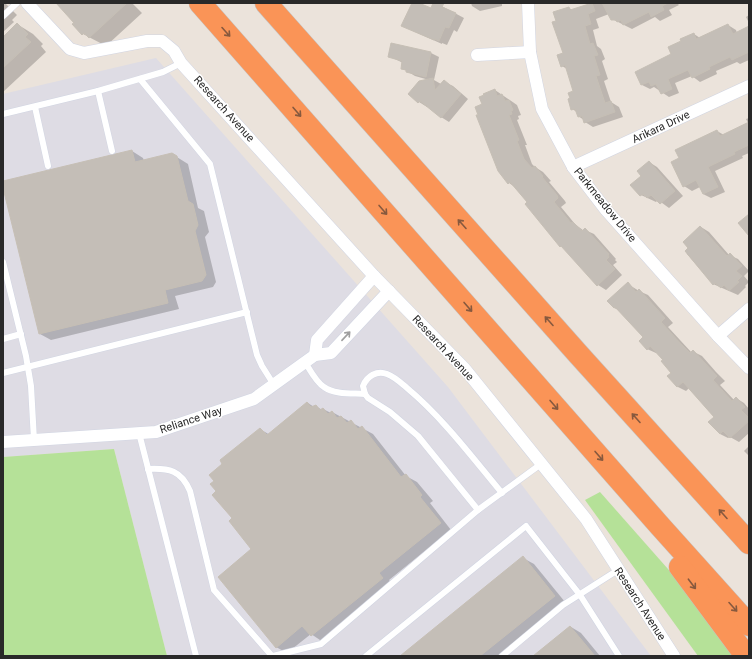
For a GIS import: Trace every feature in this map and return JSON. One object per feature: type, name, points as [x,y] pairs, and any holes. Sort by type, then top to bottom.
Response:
[{"type":"highway","points":[[200,3],[660,526],[749,625]]},
{"type":"highway","points":[[266,3],[579,355],[749,543]]},
{"type":"highway","points":[[660,526],[670,552],[746,656]]},
{"type":"street","name":"Research Avenue","points":[[27,3],[70,49],[84,53],[147,41],[162,41],[174,51],[181,63],[374,276],[465,369],[586,519],[674,656]]},
{"type":"street","name":"Parkmeadow Drive","points":[[528,3],[530,52],[542,109],[573,167],[606,210],[718,336],[749,368]]},
{"type":"street","points":[[477,55],[530,52]]},
{"type":"street","name":"Arikara Drive","points":[[573,167],[749,86]]},
{"type":"street","points":[[315,355],[317,340],[374,276]]},
{"type":"street","name":"Reliance Way","points":[[3,442],[156,432],[254,399],[315,355],[331,353],[388,291]]},
{"type":"street","points":[[718,336],[749,309]]},
{"type":"lane","points":[[3,16],[17,3]]},
{"type":"lane","points":[[3,114],[98,91],[140,79],[163,72],[181,63]]},
{"type":"lane","points":[[140,79],[210,164],[257,355],[274,385]]},
{"type":"lane","points":[[98,91],[112,151]]},
{"type":"lane","points":[[35,107],[48,166]]},
{"type":"lane","points":[[3,262],[28,367],[31,386],[34,440]]},
{"type":"lane","points":[[3,373],[247,312]]},
{"type":"lane","points":[[3,339],[21,334]]},
{"type":"lane","points":[[305,362],[324,387],[343,393],[365,394]]},
{"type":"lane","points":[[478,510],[418,436],[390,412],[368,398],[365,394],[363,386],[368,377],[381,372],[393,376],[422,400],[469,452],[502,493]]},
{"type":"lane","points":[[139,433],[196,656]]},
{"type":"lane","points":[[148,469],[164,468],[176,473],[186,481],[190,491],[214,590],[272,656],[321,644],[478,510],[541,464]]},
{"type":"lane","points":[[366,656],[526,526],[580,595],[619,656]]},
{"type":"lane","points":[[502,656],[564,605],[618,570]]},
{"type":"shaded area","points":[[156,58],[448,387],[651,656],[167,656],[114,449],[3,457],[3,94]]},
{"type":"green space","points":[[114,449],[167,656],[3,656],[3,457]]},
{"type":"green space","points":[[600,492],[683,586],[735,656],[698,656],[585,500]]},
{"type":"building","points":[[56,3],[127,3],[89,38],[84,33],[82,35],[72,24],[74,23]]},
{"type":"building","points":[[412,3],[419,3],[431,8],[433,3],[444,3],[442,7],[456,13],[449,28],[445,27],[439,41],[401,26]]},
{"type":"building","points":[[592,3],[595,11],[588,14],[591,24],[585,26],[590,44],[593,43],[598,55],[594,56],[600,75],[596,76],[605,103],[611,101],[615,112],[584,123],[582,116],[578,117],[575,109],[571,110],[568,93],[573,91],[565,65],[561,67],[557,55],[563,53],[552,22],[556,21],[553,12],[569,7],[570,10]]},
{"type":"building","points":[[602,3],[668,3],[662,6],[664,10],[651,17],[649,12],[623,25],[621,20],[617,22],[616,20],[611,20]]},
{"type":"building","points":[[17,23],[28,34],[25,37],[31,42],[3,68],[3,37]]},
{"type":"building","points":[[728,24],[733,34],[749,26],[749,52],[732,60],[730,57],[709,67],[710,69],[692,78],[688,70],[668,79],[672,89],[661,94],[656,84],[651,86],[649,82],[641,85],[635,72],[671,54],[668,47],[681,41],[680,39],[694,33],[696,39]]},
{"type":"building","points":[[391,43],[431,52],[426,77],[406,72],[406,70],[401,69],[402,61],[388,57]]},
{"type":"building","points":[[433,78],[435,90],[444,80],[461,94],[441,118],[420,101],[418,103],[408,94],[419,81]]},
{"type":"building","points":[[495,89],[497,96],[502,94],[505,101],[509,100],[513,110],[511,111],[512,114],[509,115],[519,140],[517,141],[524,159],[532,168],[535,166],[557,195],[558,198],[554,202],[571,223],[573,222],[582,231],[585,228],[609,254],[609,257],[606,260],[615,269],[597,286],[561,246],[560,247],[525,204],[527,202],[510,182],[508,184],[498,171],[476,115],[478,115],[475,107],[482,104],[479,97]]},
{"type":"building","points":[[749,122],[749,145],[734,152],[735,154],[708,167],[718,187],[703,194],[696,180],[683,187],[671,162],[679,158],[675,150],[717,130],[720,136]]},
{"type":"building","points":[[132,150],[135,162],[172,153],[177,156],[188,201],[193,204],[198,225],[195,231],[206,275],[202,281],[165,290],[168,303],[39,334],[3,188],[3,181]]},
{"type":"building","points":[[649,161],[675,191],[660,204],[651,195],[647,198],[643,194],[640,196],[630,185],[641,176],[637,171]]},
{"type":"building","points":[[749,214],[749,236],[738,223]]},
{"type":"building","points":[[700,226],[727,256],[730,253],[742,266],[736,271],[742,276],[737,281],[739,282],[729,291],[724,285],[721,288],[715,283],[713,285],[685,251],[688,248],[683,242]]},
{"type":"building","points":[[628,282],[636,292],[639,289],[665,318],[661,322],[681,344],[690,353],[693,350],[717,376],[713,380],[732,401],[736,397],[745,407],[741,410],[749,418],[749,421],[730,438],[723,431],[720,434],[708,422],[714,417],[683,382],[677,387],[667,376],[671,373],[661,361],[663,360],[650,346],[647,350],[639,341],[643,337],[615,307],[614,308],[607,301]]},
{"type":"building","points":[[307,402],[311,407],[316,405],[320,410],[323,408],[328,414],[332,411],[337,418],[341,416],[347,423],[351,420],[358,429],[362,426],[401,477],[406,474],[422,495],[420,497],[441,523],[379,573],[383,578],[311,636],[302,626],[276,648],[218,577],[251,549],[229,521],[232,518],[212,495],[216,491],[210,484],[214,481],[209,475],[222,464],[220,460],[260,428],[267,435]]},
{"type":"building","points":[[523,556],[555,596],[480,656],[400,656]]},
{"type":"building","points":[[570,626],[595,656],[533,656]]}]
